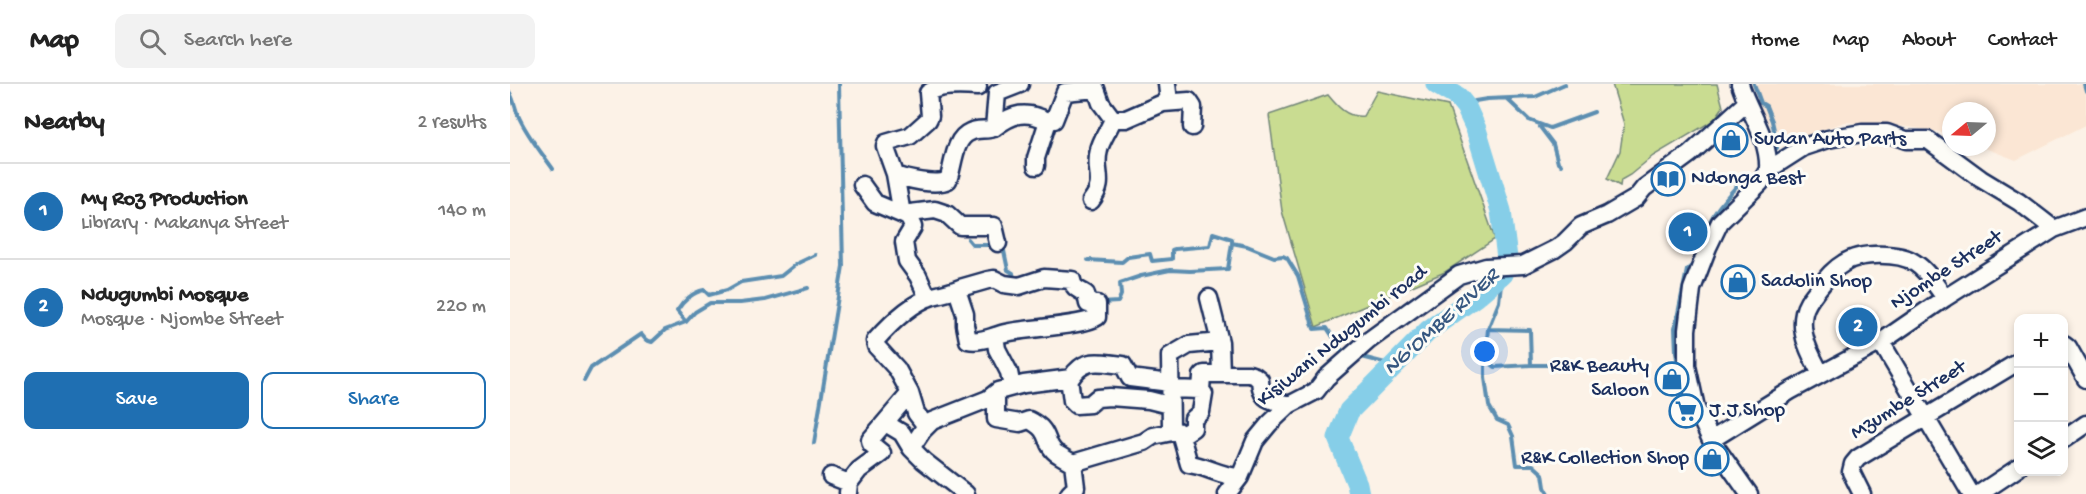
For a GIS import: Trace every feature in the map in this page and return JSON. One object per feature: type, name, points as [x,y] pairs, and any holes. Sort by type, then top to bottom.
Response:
[{"type":"street","points":[[928,298],[918,276],[907,261],[904,251],[904,242],[913,227],[905,216],[895,174],[885,146],[891,141],[910,136],[928,120],[930,91],[944,86],[979,86],[993,94],[1020,84]]},
{"type":"street","points":[[1167,84],[1169,102]]},
{"type":"street","points":[[1740,84],[1746,103],[1767,146],[1768,170]]},
{"type":"street","points":[[895,174],[917,181],[944,182],[948,180],[956,152],[964,135],[974,130],[994,128],[1018,114],[1048,121],[1054,120],[1065,92],[1096,89],[1098,97],[1113,119]]},
{"type":"street","points":[[994,128],[997,93]]},
{"type":"street","points":[[1113,119],[1126,120],[1169,102],[1191,103],[1192,127]]},
{"type":"street","name":"Kisiwani Ndugumbi road","points":[[1227,494],[1240,477],[1255,441],[1269,424],[1289,405],[1316,391],[1326,378],[1368,341],[1459,275],[1486,267],[1524,265],[1555,249],[1581,226],[1607,215],[1636,198],[1644,188],[1689,154],[1746,103]]},
{"type":"street","points":[[1091,201],[1100,183],[1099,150],[1113,119]]},
{"type":"street","points":[[1036,166],[1036,158],[1048,121]]},
{"type":"street","points":[[1749,494],[1711,440],[1696,408],[1689,377],[1686,346],[1689,303],[1707,247],[1720,222],[1760,183],[1768,170],[1804,147],[1828,139],[1862,134],[1887,134],[1906,140],[1928,140],[1981,179],[2019,202],[2054,229]]},
{"type":"street","points":[[862,184],[875,203],[905,216],[935,210],[947,214],[960,226],[994,226],[998,243]]},
{"type":"street","name":"Njombe Street","points":[[1711,440],[1821,374],[1881,342],[1945,298],[2054,229],[2086,217]]},
{"type":"street","points":[[1821,374],[1809,352],[1803,330],[1804,313],[1809,300],[1830,272],[1846,261],[1861,257],[1890,255],[1914,261],[1927,273],[1945,298]]},
{"type":"street","points":[[926,426],[916,413],[910,393],[897,369],[876,346],[875,341],[899,317],[928,298],[960,288],[994,279],[1004,284],[1019,286],[1044,278],[1065,278],[1072,280],[1076,290],[1086,294],[1088,304],[1097,304],[1098,314],[1095,320],[1019,330],[977,342],[968,340],[965,314],[958,294],[960,288]]},
{"type":"street","points":[[1209,298],[1220,342],[1221,374]]},
{"type":"street","points":[[995,336],[997,349],[1009,372],[998,420],[1020,423],[1029,420],[1038,425],[1043,428],[1055,452],[1073,463],[1144,442],[1154,436],[1179,433],[1194,428],[1193,419],[1201,412],[1204,394],[1201,390],[1202,376],[1255,375],[1260,380],[1262,396],[1289,405]]},
{"type":"street","points":[[1220,342],[1190,345],[1172,353],[1169,359],[1171,429],[1179,433],[1189,464],[1200,465],[1224,476],[1240,477]]},
{"type":"street","points":[[1881,342],[1971,494]]},
{"type":"street","points":[[2068,347],[2086,379]]},
{"type":"street","points":[[911,448],[926,426],[941,416],[988,399],[1004,390],[1069,378],[1081,365],[1086,363],[1124,365],[1130,378],[1201,412]]},
{"type":"street","name":"Mzumbe Street","points":[[1862,494],[1851,472],[1858,458],[2014,365]]},
{"type":"street","points":[[1069,378],[1071,396],[1076,405],[1090,404],[1097,398],[1149,400],[1201,390]]},
{"type":"street","points":[[831,476],[848,488],[859,470],[882,453],[870,442],[910,393]]},
{"type":"street","points":[[887,420],[892,427],[902,433],[911,448],[924,461],[966,494]]},
{"type":"street","points":[[2068,436],[2086,424]]},
{"type":"street","points":[[1069,494],[1076,487],[1073,463]]},
{"type":"street","points":[[1979,494],[2014,471]]},
{"type":"shaded area","points":[[1748,84],[2082,84],[2086,95],[2086,125],[2016,160],[1996,152],[1996,102],[1942,102],[1942,133],[1908,127],[1845,122],[1780,144]]},
{"type":"green space","points":[[1612,84],[1717,84],[1723,107],[1714,120],[1653,156],[1621,180],[1620,186],[1607,179],[1620,151],[1624,124]]},
{"type":"green space","points":[[1377,91],[1448,106],[1495,239],[1445,272],[1316,327],[1282,211],[1269,115],[1328,95],[1347,113],[1363,116]]},
{"type":"waterway","points":[[814,443],[843,266],[839,84]]},
{"type":"waterway","name":"NG'OMBE RIVER","points":[[1359,494],[1338,438],[1349,411],[1429,330],[1475,297],[1502,274],[1507,258],[1501,211],[1476,129],[1466,107],[1458,97],[1436,84]]},
{"type":"waterway","points":[[1466,107],[1475,101],[1487,99],[1535,97],[1565,84]]},
{"type":"waterway","points":[[1754,84],[1761,103],[1766,106],[1772,121],[1777,143],[1775,146]]},
{"type":"waterway","points":[[2084,84],[2086,91]]},
{"type":"waterway","points":[[510,93],[525,129],[553,169]]},
{"type":"waterway","points":[[1507,99],[1529,120],[1550,128],[1594,112]]},
{"type":"waterway","points":[[1540,127],[1553,144],[1558,163],[1561,165]]},
{"type":"waterway","points":[[1770,139],[1777,148]]},
{"type":"waterway","points":[[1705,235],[1717,210],[1747,175]]},
{"type":"waterway","points":[[1088,260],[1122,262],[1128,257],[1150,254],[1152,261],[1172,259],[1172,250],[1210,246],[1213,233],[1232,239],[1232,243],[1247,246],[1274,257],[1283,256],[1287,258],[1298,276],[1314,329],[1327,328],[1343,352],[1348,353]]},
{"type":"waterway","points":[[968,239],[973,245],[994,245]]},
{"type":"waterway","points":[[1100,303],[1118,302],[1121,295],[1120,283],[1141,276],[1170,270],[1228,269],[1232,243]]},
{"type":"waterway","points":[[1003,246],[1008,270],[1013,273],[1014,280]]},
{"type":"waterway","points":[[584,381],[591,368],[641,334],[646,340],[652,342],[665,330],[686,322],[677,311],[692,295],[704,290],[709,295],[727,290],[741,282],[781,276],[796,264],[815,255]]},
{"type":"waterway","points":[[1683,383],[1679,373],[1675,328],[1687,270],[1696,262]]},
{"type":"waterway","points":[[1502,274],[1499,302],[1488,329],[1485,378],[1489,406],[1497,420],[1508,425],[1513,436],[1517,465],[1533,465],[1543,474],[1548,494]]},
{"type":"waterway","points":[[686,322],[695,312],[710,303],[765,300],[808,288]]},
{"type":"waterway","points":[[1488,329],[1530,330],[1531,365],[1558,365],[1570,368],[1577,363]]},
{"type":"waterway","points":[[1358,356],[1393,365]]},
{"type":"waterway","points":[[1486,360],[1495,367],[1531,365]]},
{"type":"place","name":"Sudan Auto Parts","points":[[1731,140]]},
{"type":"place","name":"Ndonga Best","points":[[1668,179]]},
{"type":"place","name":"My Roz Production","points":[[1688,232]]},
{"type":"place","name":"Sadolin Shop","points":[[1738,282]]},
{"type":"place","name":"Ndugumbi Mosque","points":[[1858,327]]},
{"type":"place","name":"R&K Beauty Saloon","points":[[1672,379]]},
{"type":"place","name":"J.J Shop","points":[[1686,411]]},
{"type":"place","name":"R&K Collection Shop","points":[[1712,459]]}]
